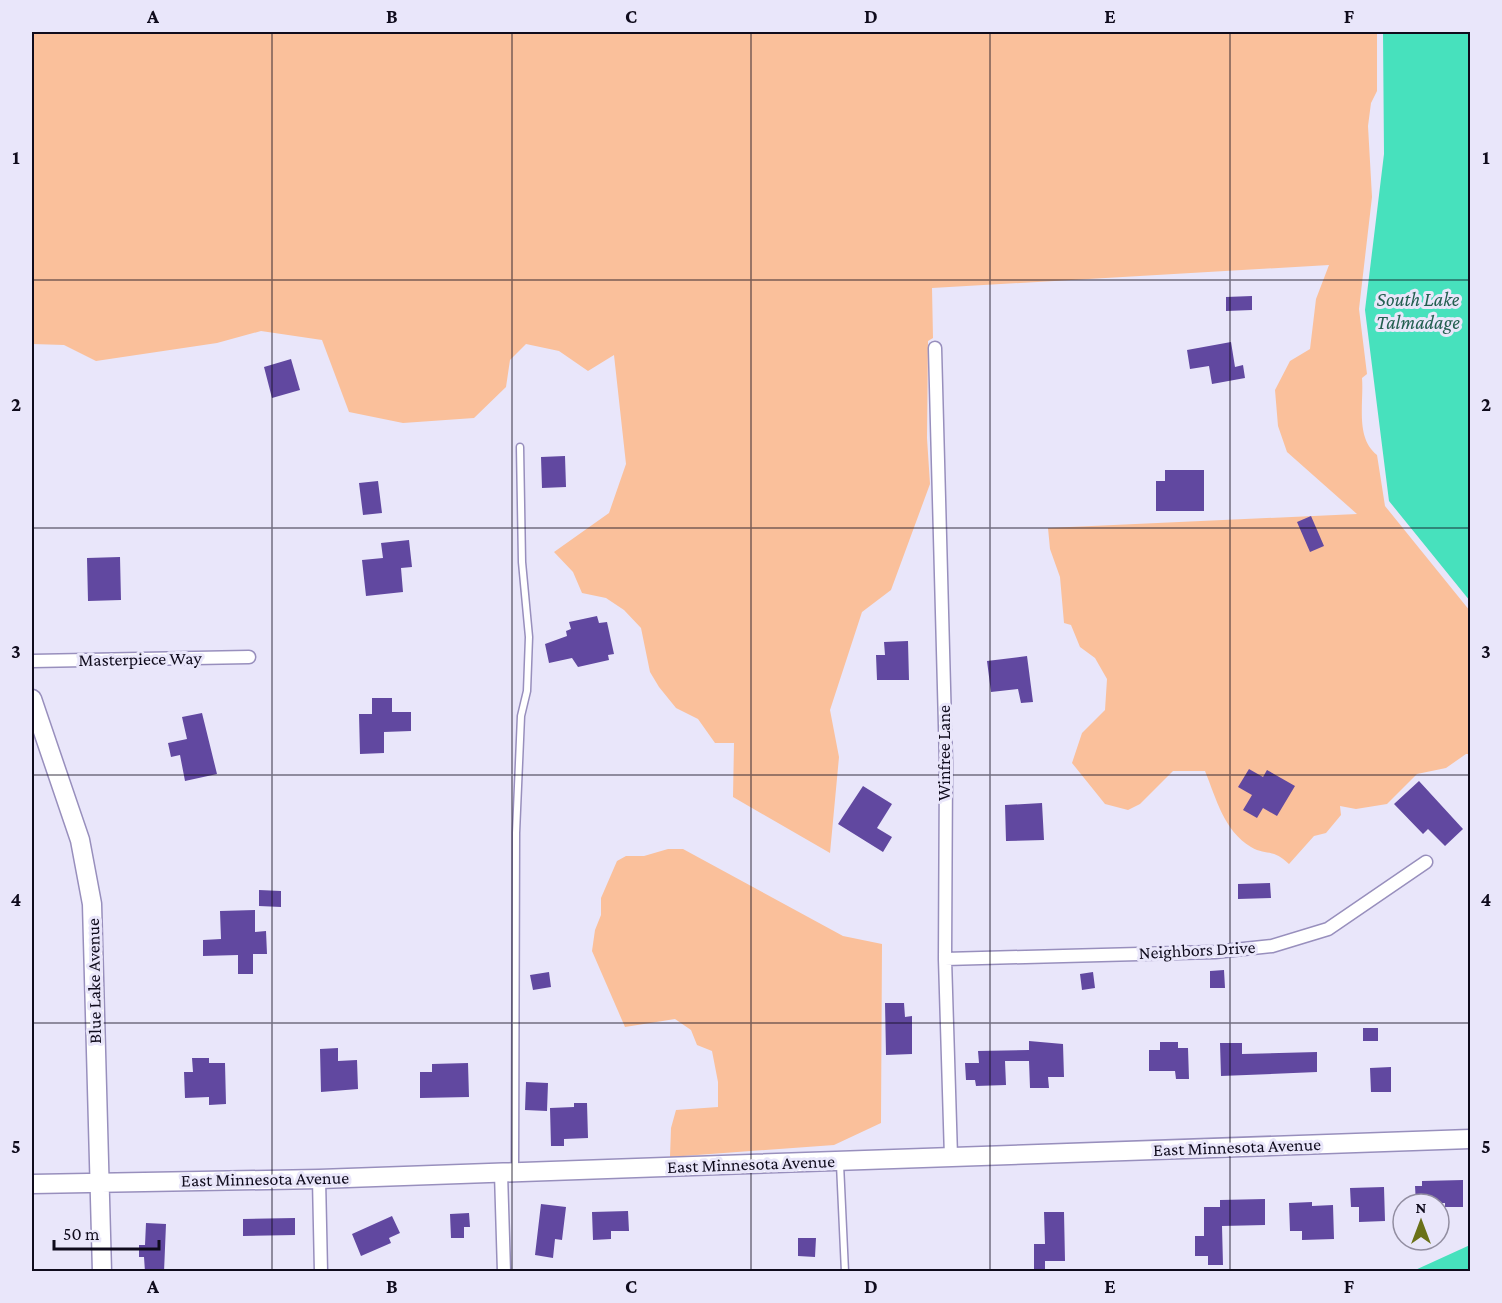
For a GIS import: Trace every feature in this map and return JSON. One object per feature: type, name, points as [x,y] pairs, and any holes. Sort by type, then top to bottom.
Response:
[{"type":"street","name":"Winfree Lane","points":[[935,348],[946,763],[945,960],[951,1157]]},
{"type":"street","name":"Masterpiece Way","points":[[32,661],[249,657]]},
{"type":"street","name":"Blue Lake Avenue","points":[[32,699],[80,840],[92,904],[102,1272]]},
{"type":"street","name":"Neighbors Drive","points":[[945,960],[1215,952],[1272,946],[1328,929],[1426,862]]},
{"type":"street","name":"East Minnesota Avenue","points":[[32,1184],[319,1179],[1470,1139]]},
{"type":"street","points":[[504,1272],[508,1172]]},
{"type":"street","points":[[319,1179],[321,1272]]},
{"type":"lane","points":[[508,1172],[521,716],[527,691],[529,637],[522,562],[520,447]]},
{"type":"lane","points":[[840,1161],[845,1272]]},
{"type":"shaded area","points":[[32,32],[1377,32],[1377,91],[1371,103],[1368,126],[1372,197],[1359,309],[1367,374],[1362,378],[1363,430],[1370,448],[1377,455],[1385,506],[1470,611],[1470,754],[1466,754],[1446,768],[1417,774],[1387,804],[1356,809],[1340,806],[1341,815],[1326,833],[1314,836],[1289,864],[1274,854],[1251,847],[1234,832],[1217,803],[1205,771],[1173,771],[1140,804],[1128,810],[1105,804],[1072,763],[1082,733],[1105,710],[1107,679],[1095,658],[1080,647],[1071,625],[1064,623],[1060,577],[1050,549],[1048,528],[1357,514],[1287,452],[1278,426],[1275,390],[1290,361],[1310,349],[1316,299],[1329,265],[932,288],[933,338],[928,341],[927,438],[930,484],[891,590],[862,612],[830,710],[839,757],[830,853],[733,797],[734,743],[715,743],[698,719],[676,708],[650,672],[641,628],[624,610],[606,598],[582,593],[573,572],[554,552],[609,513],[626,464],[614,355],[588,371],[559,351],[526,344],[510,360],[506,387],[474,418],[403,423],[349,412],[322,340],[261,331],[217,343],[96,361],[64,345],[32,344]]},
{"type":"shaded area","points":[[668,849],[683,849],[843,936],[882,944],[881,1123],[834,1145],[670,1157],[671,1128],[676,1110],[718,1107],[718,1082],[712,1051],[697,1045],[691,1030],[675,1019],[625,1027],[592,951],[595,930],[601,915],[601,898],[617,861],[626,856],[644,856]]},
{"type":"water","name":"South Lake Talmadage","points":[[1383,32],[1470,32],[1470,601],[1389,501],[1365,310],[1384,154]]},
{"type":"water","points":[[1470,1245],[1470,1271],[1413,1271]]},
{"type":"building","points":[[1252,296],[1252,310],[1226,311],[1226,297]]},
{"type":"building","points":[[1231,342],[1235,367],[1243,365],[1245,378],[1212,384],[1209,366],[1190,369],[1187,350]]},
{"type":"building","points":[[291,359],[300,390],[272,398],[264,367]]},
{"type":"building","points":[[565,456],[566,487],[542,488],[541,457]]},
{"type":"building","points":[[1165,470],[1204,470],[1204,511],[1156,511],[1156,481],[1165,481]]},
{"type":"building","points":[[378,481],[382,513],[363,515],[359,483]]},
{"type":"building","points":[[1311,516],[1324,546],[1310,552],[1297,522]]},
{"type":"building","points":[[409,540],[412,567],[401,568],[403,592],[366,596],[362,560],[383,558],[381,543]]},
{"type":"building","points":[[120,557],[121,600],[88,601],[87,558]]},
{"type":"building","points":[[597,616],[599,623],[607,622],[614,654],[608,655],[609,660],[578,667],[572,658],[549,663],[545,644],[567,636],[566,631],[571,629],[569,622]]},
{"type":"building","points":[[908,641],[909,680],[877,680],[876,655],[885,655],[884,642]]},
{"type":"building","points":[[1027,656],[1033,702],[1021,703],[1018,689],[991,692],[987,661]]},
{"type":"building","points":[[372,698],[392,698],[392,712],[411,712],[411,731],[384,732],[384,753],[360,754],[359,714],[372,714]]},
{"type":"building","points":[[202,713],[217,774],[185,781],[180,755],[171,757],[168,743],[187,739],[182,717]]},
{"type":"building","points":[[1249,769],[1263,777],[1267,770],[1295,786],[1277,816],[1263,808],[1257,818],[1243,810],[1252,795],[1238,787]]},
{"type":"building","points":[[1419,781],[1463,829],[1445,846],[1428,829],[1423,834],[1394,804]]},
{"type":"building","points":[[863,786],[892,804],[877,828],[892,837],[883,852],[838,824]]},
{"type":"building","points":[[1042,803],[1044,840],[1006,841],[1005,805]]},
{"type":"building","points":[[1270,883],[1271,898],[1238,899],[1238,884]]},
{"type":"building","points":[[259,890],[281,891],[281,907],[259,906]]},
{"type":"building","points":[[255,910],[255,932],[266,931],[267,954],[253,954],[253,974],[238,974],[238,955],[203,956],[203,940],[221,939],[220,911]]},
{"type":"building","points":[[1224,970],[1225,988],[1210,988],[1210,971]]},
{"type":"building","points":[[549,972],[551,987],[533,990],[530,975]]},
{"type":"building","points":[[1093,972],[1095,988],[1082,990],[1080,974]]},
{"type":"building","points":[[885,1003],[904,1003],[905,1017],[912,1016],[912,1054],[886,1055]]},
{"type":"building","points":[[1363,1028],[1378,1028],[1378,1041],[1363,1041]]},
{"type":"building","points":[[1029,1041],[1063,1044],[1064,1077],[1048,1077],[1049,1088],[1030,1088],[1029,1061],[1005,1061],[1006,1085],[976,1086],[975,1080],[966,1080],[965,1063],[979,1063],[978,1051],[1029,1050]]},
{"type":"building","points":[[1160,1042],[1178,1042],[1178,1048],[1188,1048],[1189,1079],[1176,1079],[1175,1071],[1149,1071],[1149,1050],[1160,1050]]},
{"type":"building","points":[[1220,1043],[1242,1043],[1242,1054],[1317,1052],[1317,1072],[1221,1076]]},
{"type":"building","points":[[338,1048],[338,1061],[357,1060],[358,1089],[321,1092],[320,1049]]},
{"type":"building","points":[[192,1058],[209,1058],[209,1063],[225,1063],[226,1104],[209,1105],[209,1097],[185,1098],[184,1072],[193,1072]]},
{"type":"building","points":[[468,1063],[469,1097],[420,1098],[420,1072],[432,1072],[432,1064]]},
{"type":"building","points":[[1391,1067],[1391,1092],[1371,1092],[1370,1068]]},
{"type":"building","points":[[526,1082],[548,1083],[547,1111],[525,1110]]},
{"type":"building","points":[[574,1103],[587,1103],[588,1138],[564,1139],[564,1146],[551,1146],[550,1108],[574,1107]]},
{"type":"building","points":[[1463,1180],[1463,1207],[1451,1207],[1451,1192],[1415,1192],[1415,1186],[1422,1186],[1422,1181]]},
{"type":"building","points":[[1384,1187],[1385,1221],[1359,1222],[1359,1207],[1351,1207],[1350,1188]]},
{"type":"building","points":[[1265,1199],[1265,1225],[1222,1226],[1223,1265],[1208,1265],[1208,1256],[1195,1256],[1195,1236],[1204,1236],[1204,1207],[1220,1207],[1220,1200]]},
{"type":"building","points":[[1312,1202],[1312,1206],[1333,1205],[1334,1239],[1302,1240],[1302,1231],[1290,1231],[1289,1203]]},
{"type":"building","points":[[541,1204],[566,1207],[562,1240],[555,1239],[553,1258],[535,1255]]},
{"type":"building","points":[[628,1211],[629,1231],[611,1231],[611,1239],[593,1240],[592,1212]]},
{"type":"building","points":[[1044,1212],[1064,1212],[1065,1261],[1045,1261],[1045,1272],[1034,1272],[1034,1244],[1045,1244]]},
{"type":"building","points":[[469,1213],[470,1227],[464,1227],[464,1238],[451,1238],[450,1214]]},
{"type":"building","points":[[392,1216],[400,1233],[389,1238],[391,1243],[361,1256],[352,1234]]},
{"type":"building","points":[[295,1218],[295,1235],[243,1236],[243,1219]]},
{"type":"building","points":[[146,1223],[166,1224],[164,1272],[145,1272],[144,1257],[139,1257],[139,1245],[145,1245]]},
{"type":"building","points":[[798,1238],[816,1238],[815,1257],[798,1256]]}]
